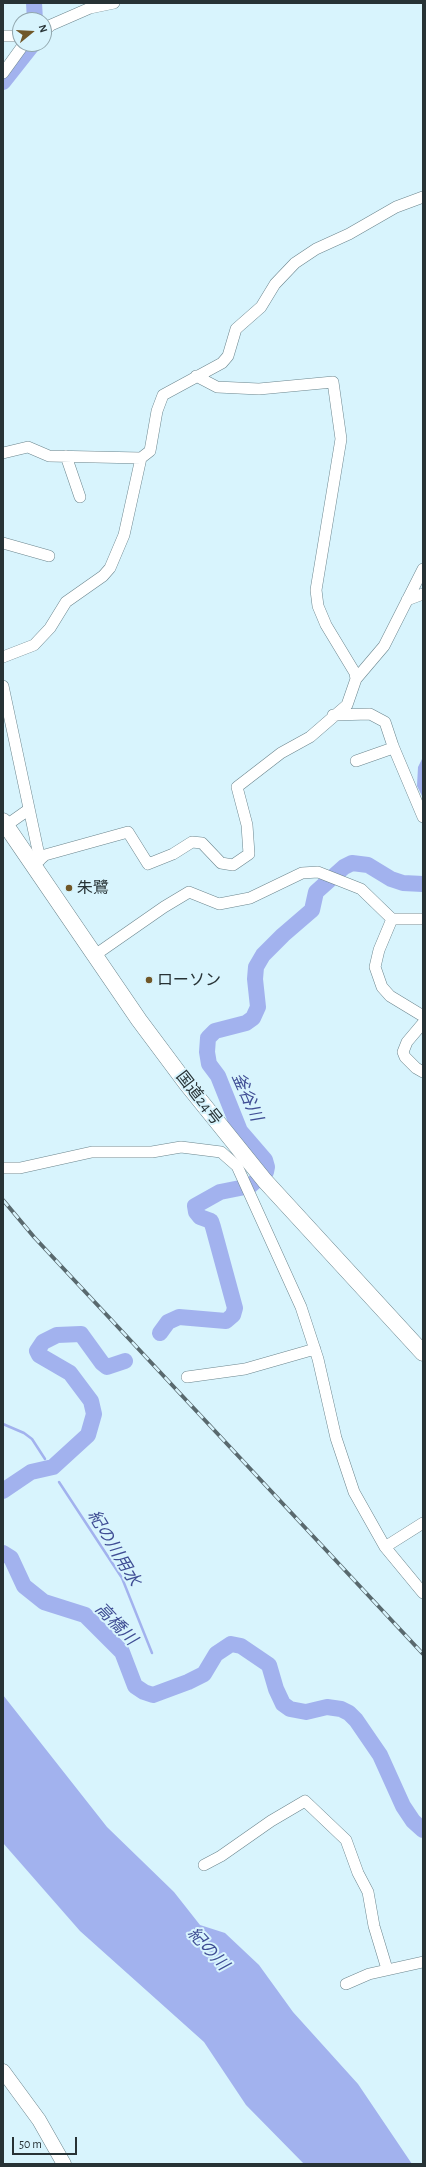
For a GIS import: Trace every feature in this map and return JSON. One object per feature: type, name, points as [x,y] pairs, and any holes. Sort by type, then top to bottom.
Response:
[{"type":"highway","name":"国道24号","points":[[4,823],[36,863],[95,955],[162,1051],[261,1175],[423,1352]]},
{"type":"main road","points":[[3,2071],[39,2120],[64,2164]]},
{"type":"street","points":[[52,24],[90,8],[114,3]]},
{"type":"street","points":[[3,73],[18,52]]},
{"type":"street","points":[[3,657],[34,645],[50,628],[66,602],[103,576],[110,568],[124,535],[135,490],[137,470],[141,458],[150,451],[157,412],[163,395],[222,363],[228,356],[236,329],[261,307],[275,284],[295,263],[316,249],[348,234],[396,207],[423,197]]},
{"type":"street","points":[[196,376],[217,387],[259,389],[333,382],[341,439],[316,590],[318,606],[326,625],[352,668],[356,679]]},
{"type":"street","points":[[3,453],[28,447],[49,456],[141,458]]},
{"type":"street","points":[[66,456],[80,497]]},
{"type":"street","points":[[3,543],[49,556]]},
{"type":"street","points":[[36,863],[45,855],[128,832],[148,864],[173,854],[192,842],[202,843],[221,863],[233,865],[249,854],[248,833],[237,787],[281,753],[310,737],[333,715],[347,705],[356,679],[384,646],[423,569]]},
{"type":"street","points":[[407,600],[423,594]]},
{"type":"street","points":[[3,686],[28,810],[36,863]]},
{"type":"street","points":[[333,715],[370,714],[385,722],[393,748],[423,817]]},
{"type":"street","points":[[356,761],[393,748]]},
{"type":"street","points":[[4,823],[11,822],[28,810]]},
{"type":"street","points":[[95,955],[164,907],[189,892],[219,904],[250,898],[302,873],[318,872],[361,889],[392,919],[423,919]]},
{"type":"street","points":[[392,919],[379,950],[375,967],[382,987],[390,996],[423,1016]]},
{"type":"street","points":[[423,1023],[407,1042],[404,1052],[410,1063],[423,1072]]},
{"type":"street","points":[[3,1168],[20,1168],[92,1152],[152,1152],[181,1147],[221,1152],[237,1166],[301,1307],[315,1349],[336,1438],[354,1492],[385,1547],[423,1593]]},
{"type":"street","points":[[187,1377],[245,1369],[315,1349]]},
{"type":"street","points":[[385,1547],[423,1523]]},
{"type":"street","points":[[204,1865],[305,1801],[346,1840],[358,1873],[368,1892],[374,1926],[387,1969]]},
{"type":"street","points":[[346,1984],[387,1969],[423,1962]]},
{"type":"water","points":[[423,757],[423,798],[417,786],[418,767]]},
{"type":"water","name":"紀の川","points":[[3,1695],[107,1827],[174,1892],[200,1925],[225,1933],[259,1965],[293,2012],[358,2084],[412,2164],[304,2164],[246,2105],[204,2042],[80,1931],[3,1843]]},
{"type":"waterway","points":[[34,3],[35,12]]},
{"type":"waterway","points":[[3,82],[27,52]]},
{"type":"waterway","name":"釜谷川","points":[[160,1333],[168,1322],[179,1317],[226,1321],[233,1315],[235,1308],[211,1221],[200,1217],[196,1212],[195,1206],[220,1192],[250,1186],[266,1172],[267,1167],[265,1160],[240,1131],[218,1076],[209,1064],[207,1052],[208,1038],[215,1031],[246,1023],[253,1018],[258,1007],[255,979],[256,967],[263,955],[283,935],[312,910],[316,892],[344,867],[352,863],[368,865],[391,879],[403,883],[423,884]]},
{"type":"waterway","name":"釜谷川","points":[[3,1491],[31,1472],[53,1467],[88,1435],[94,1414],[91,1401],[70,1373],[39,1355],[37,1351],[43,1342],[57,1335],[81,1334],[102,1363],[107,1367],[125,1361]]},
{"type":"waterway","name":"紀の川用水","points":[[3,1424],[24,1433],[32,1439],[45,1459]]},
{"type":"waterway","name":"紀の川用水","points":[[59,1482],[122,1578],[152,1653]]},
{"type":"waterway","name":"高橋川","points":[[3,1553],[11,1558],[24,1586],[44,1602],[85,1615],[122,1652],[135,1686],[144,1692],[153,1695],[188,1682],[204,1674],[216,1654],[231,1644],[241,1646],[269,1665],[276,1689],[283,1704],[290,1709],[306,1712],[327,1707],[341,1709],[349,1713],[356,1720],[380,1755],[403,1806],[413,1821],[423,1830]]},
{"type":"railway","points":[[3,1200],[34,1237],[423,1654]]},
{"type":"place","name":"朱鷺","points":[[69,888]]},
{"type":"place","name":"ローソン","points":[[149,980]]}]
